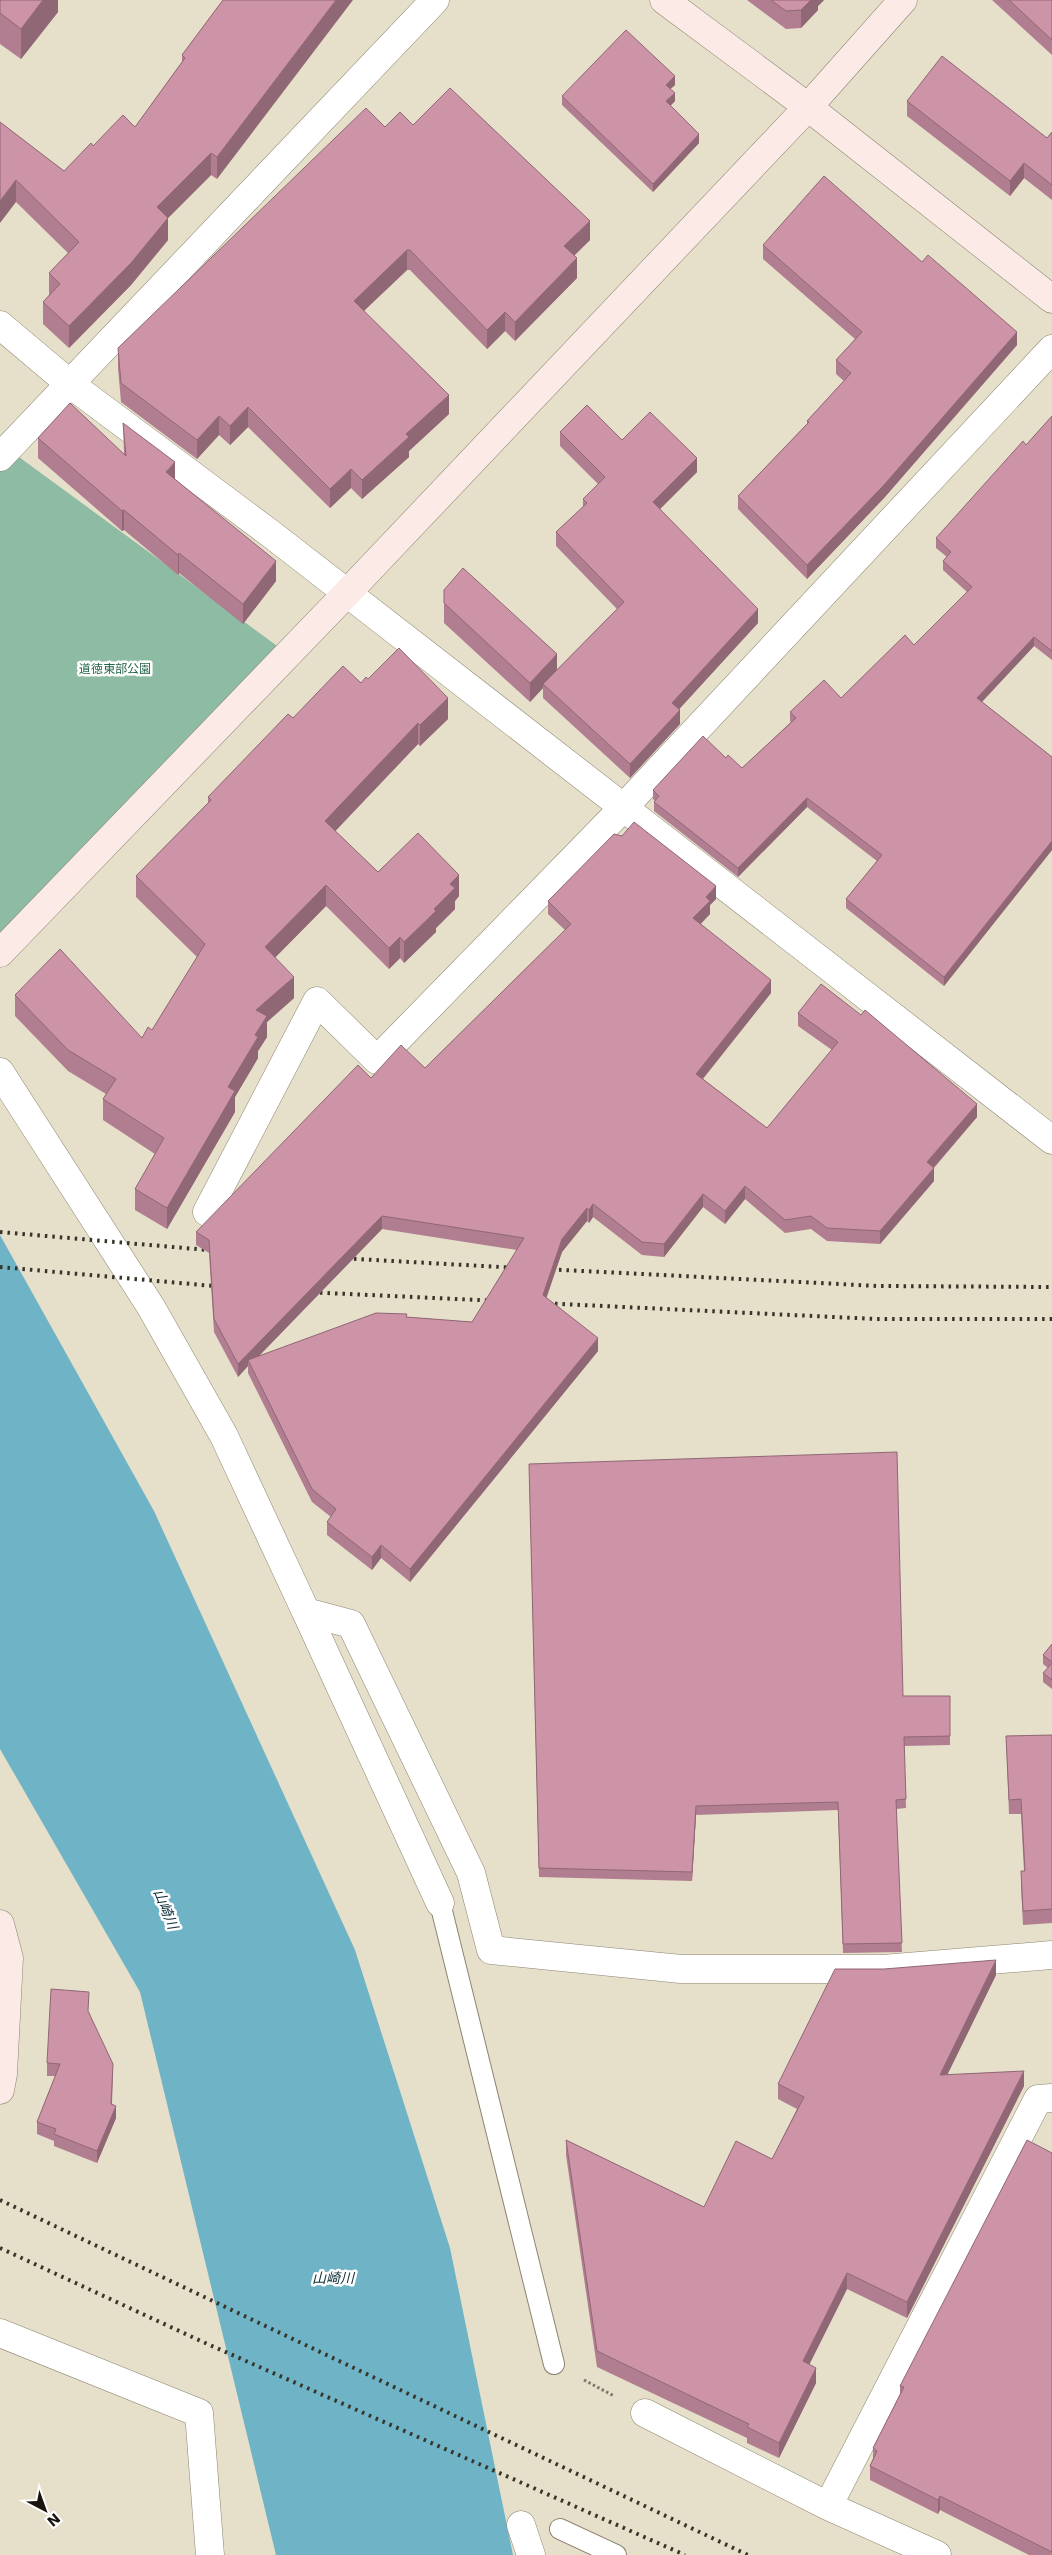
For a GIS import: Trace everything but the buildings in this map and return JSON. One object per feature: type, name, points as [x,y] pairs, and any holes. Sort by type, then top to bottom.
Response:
[{"type":"street","points":[[0,457],[435,0]]},
{"type":"street","points":[[664,0],[808,106],[1052,299]]},
{"type":"street","points":[[0,953],[347,594],[808,106],[902,0]]},
{"type":"street","points":[[0,325],[70,384],[624,806],[1052,1140]]},
{"type":"street","points":[[207,1212],[317,1001],[377,1060],[624,806],[1052,349]]},
{"type":"street","points":[[0,1072],[151,1307],[219,1427],[440,1903]]},
{"type":"street","points":[[306,1612],[351,1624],[471,1873],[491,1950],[681,1969],[883,1969],[1052,1955]]},
{"type":"street","points":[[0,1924],[9,1958],[3,2074],[0,2090]]},
{"type":"street","points":[[828,2506],[1038,2099],[1052,2098]]},
{"type":"street","points":[[0,2333],[199,2413],[210,2555]]},
{"type":"street","points":[[645,2413],[828,2506],[937,2555]]},
{"type":"street","points":[[521,2525],[532,2555]]},
{"type":"lane","points":[[440,1903],[554,2364]]},
{"type":"lane","points":[[560,2529],[616,2555]]},
{"type":"path","points":[[554,2364],[645,2413]]},
{"type":"green space","name":"道徳東部公園","points":[[8,449],[288,654],[0,953],[0,457]]},
{"type":"water","name":"山崎川","points":[[0,1235],[154,1511],[355,1950],[450,2248],[513,2555],[276,2555],[140,1992],[0,1749]]},
{"type":"railway","points":[[0,1232],[219,1251]]},
{"type":"railway","points":[[339,1258],[519,1268]]},
{"type":"railway","points":[[0,1267],[225,1287]]},
{"type":"railway","points":[[544,1269],[878,1286],[1052,1287]]},
{"type":"railway","points":[[305,1292],[500,1301]]},
{"type":"railway","points":[[540,1303],[876,1319],[1052,1319]]},
{"type":"railway","points":[[0,2200],[748,2555]]},
{"type":"railway","points":[[0,2248],[203,2342],[685,2555]]}]
